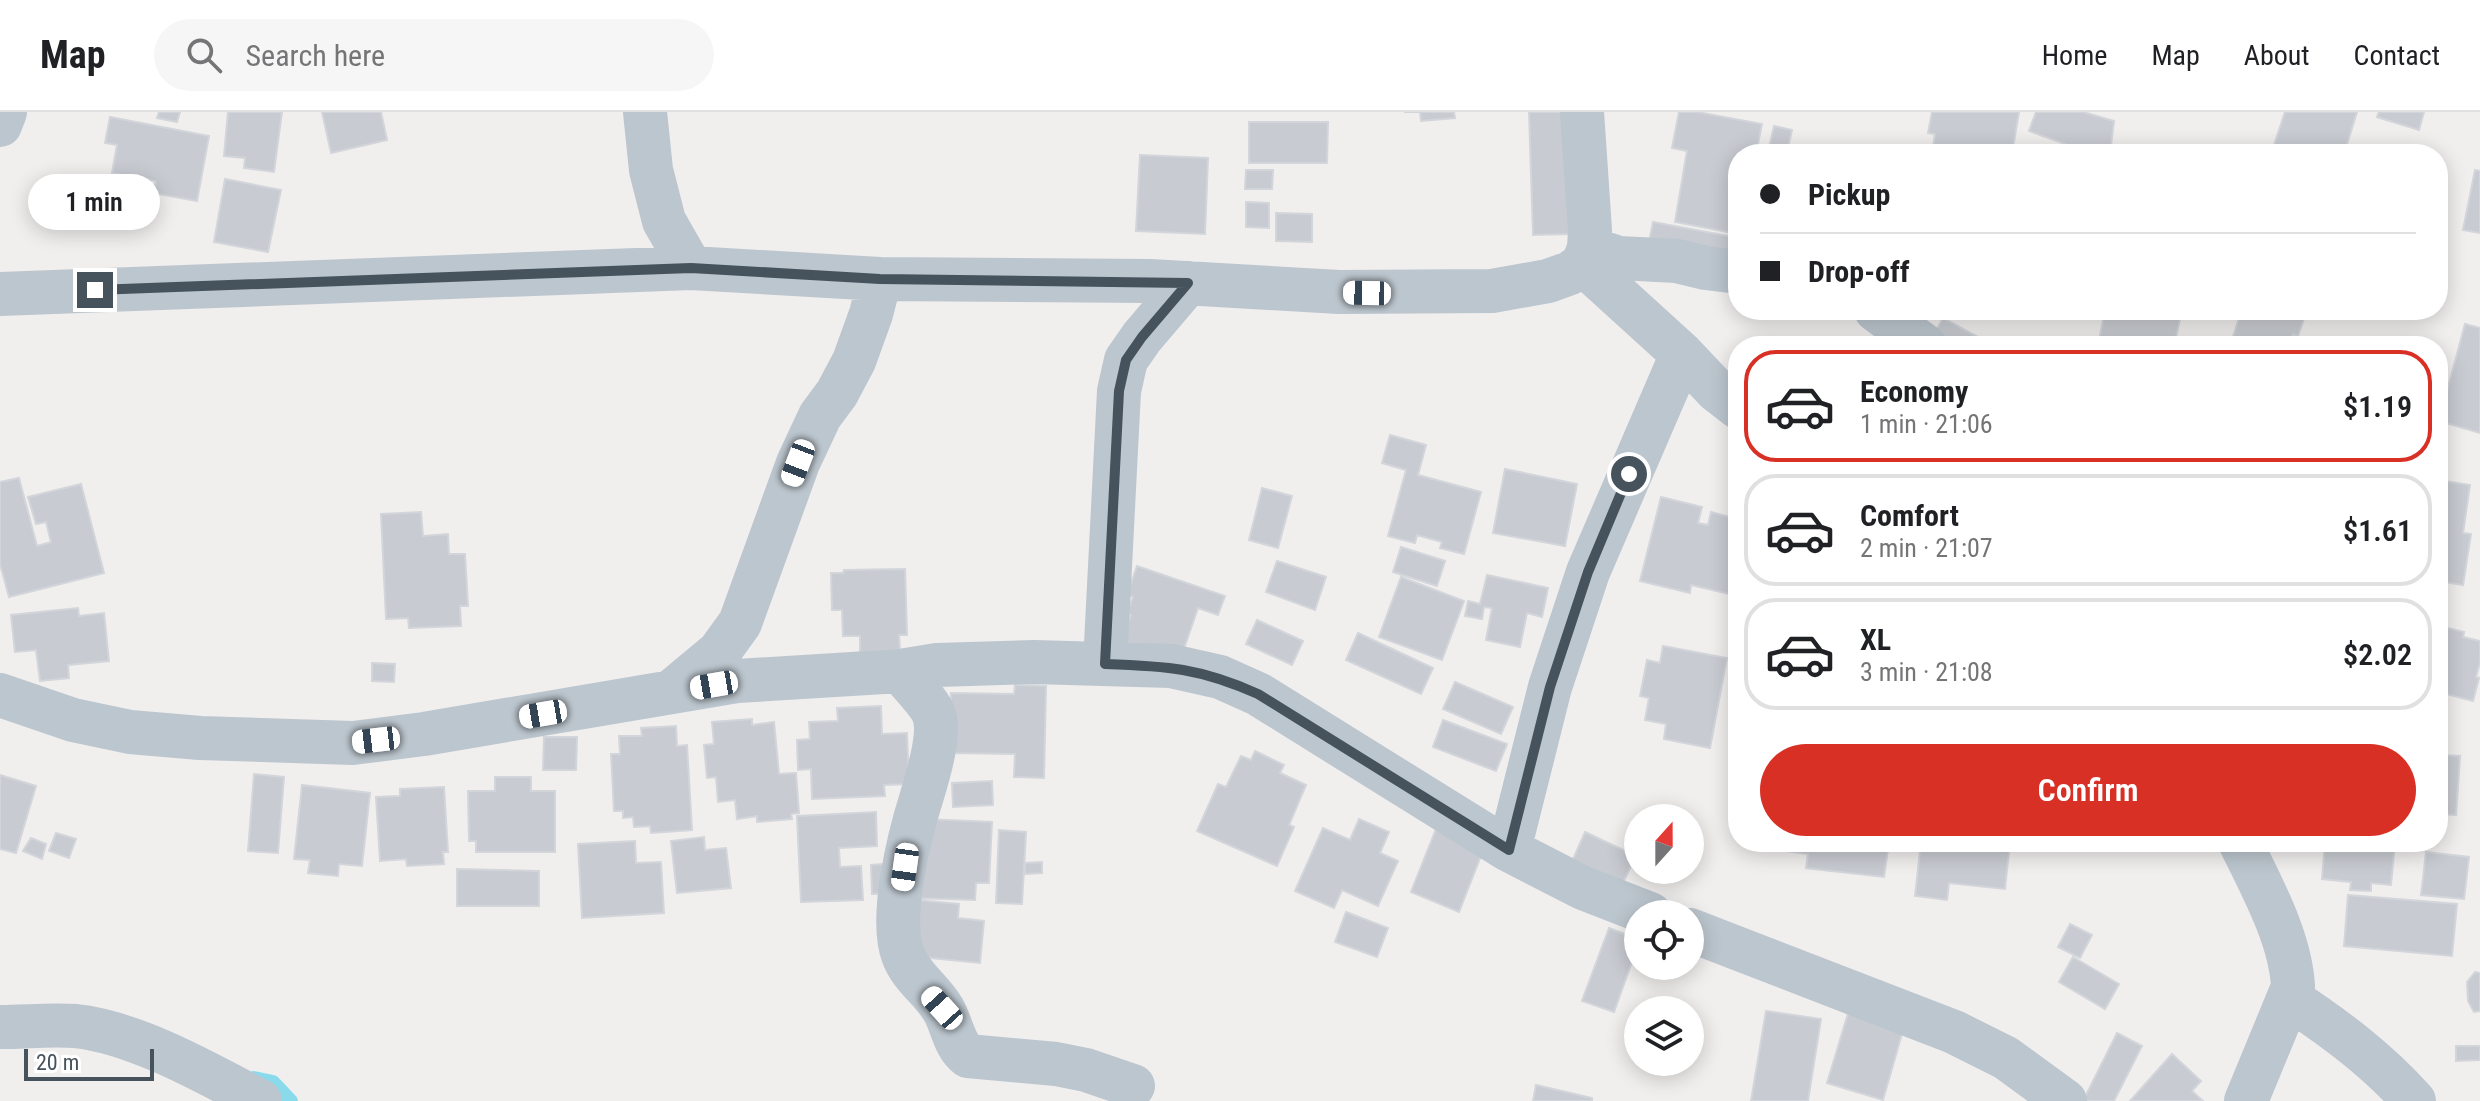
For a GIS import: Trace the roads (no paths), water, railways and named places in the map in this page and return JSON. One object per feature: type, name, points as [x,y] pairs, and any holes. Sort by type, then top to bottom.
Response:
[{"type":"street","points":[[0,125],[5,112]]},
{"type":"street","points":[[645,112],[651,170],[664,221],[691,268]]},
{"type":"street","points":[[0,294],[691,268],[880,279],[1188,283],[1339,292],[1492,291],[1548,281],[1570,273],[1586,256],[1590,230],[1582,112]]},
{"type":"street","points":[[1586,256],[1677,261],[1728,271]]},
{"type":"street","points":[[1586,256],[1728,399]]},
{"type":"street","points":[[669,693],[719,652],[740,623],[798,463],[820,416],[854,361],[880,279]]},
{"type":"street","points":[[1105,664],[1119,391],[1126,360],[1188,283]]},
{"type":"street","points":[[1890,320],[1911,336]]},
{"type":"street","points":[[1509,850],[1550,687],[1588,572],[1682,354]]},
{"type":"street","points":[[0,695],[73,720],[130,732],[200,738],[353,743],[424,734],[737,681],[900,671],[937,665],[1034,662],[1171,666],[1220,677],[1258,694],[1509,850],[1583,888],[1624,904]]},
{"type":"street","points":[[900,671],[934,715],[932,763],[910,836],[900,899],[898,931],[902,953],[912,974],[942,1008],[961,1050],[968,1056],[1071,1067],[1133,1086]]},
{"type":"street","points":[[2245,852],[2265,893],[2293,968],[2290,999],[2246,1101]]},
{"type":"street","points":[[1704,935],[1954,1032],[2006,1058],[2065,1101]]},
{"type":"street","points":[[2290,999],[2338,1031],[2388,1072],[2414,1101]]},
{"type":"street","points":[[0,1027],[75,1026],[114,1034],[196,1067],[260,1101]]},
{"type":"waterway","points":[[254,1078],[273,1082],[291,1101]]}]
